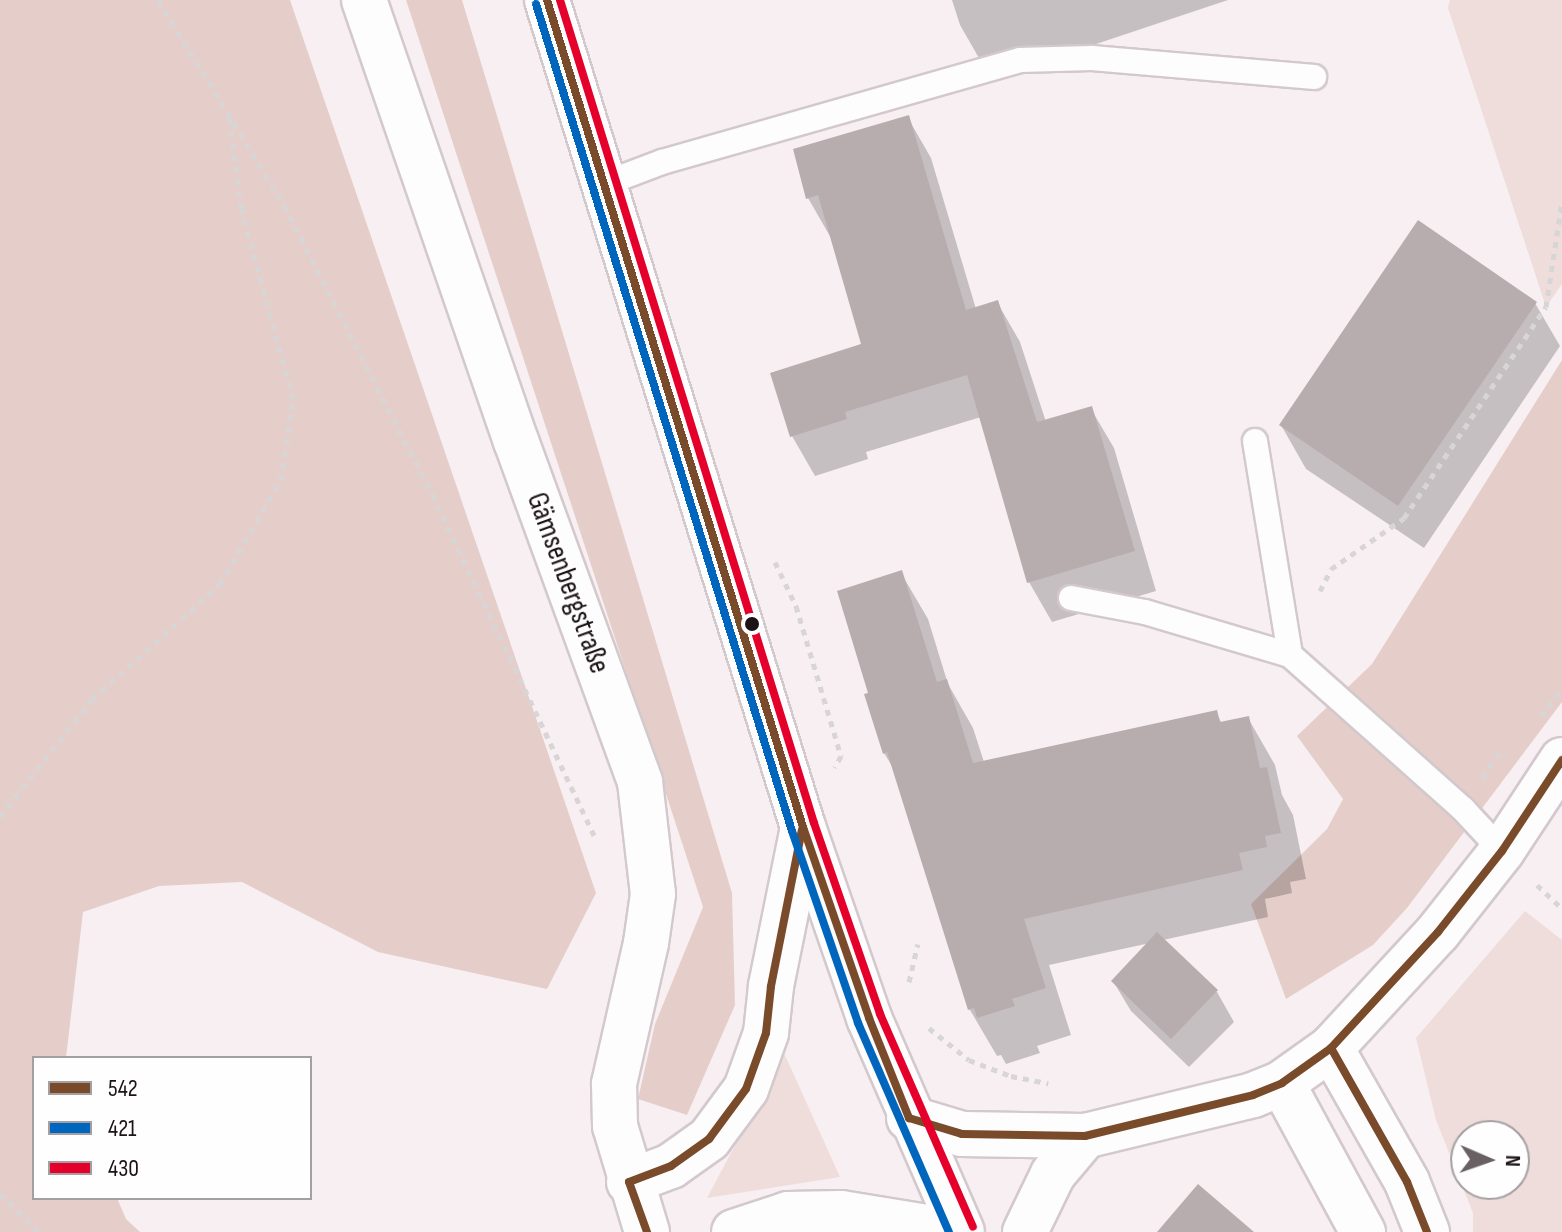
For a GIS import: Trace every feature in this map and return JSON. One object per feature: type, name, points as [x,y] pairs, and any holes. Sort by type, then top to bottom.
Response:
[{"type":"street","name":"Gämsenbergstraße","points":[[364,0],[516,441],[640,782],[653,894],[646,943],[614,1084],[615,1126],[629,1182],[647,1232]]},
{"type":"street","points":[[547,0],[803,827],[845,952],[909,1118],[959,1232]]},
{"type":"street","points":[[909,1118],[962,1134],[1085,1136],[1253,1095],[1282,1083],[1331,1048],[1438,932],[1502,851],[1562,760]]},
{"type":"street","points":[[629,1182],[671,1166],[709,1139],[746,1089],[766,1033],[771,986],[803,827]]},
{"type":"street","points":[[1331,1048],[1407,1182],[1427,1232]]},
{"type":"street","points":[[1282,1083],[1363,1232]]},
{"type":"street","points":[[1025,1232],[1053,1174],[1085,1136]]},
{"type":"street","points":[[734,1232],[788,1214],[841,1213],[959,1232]]},
{"type":"lane","points":[[604,184],[662,162],[1020,60],[1092,58],[1314,77]]},
{"type":"lane","points":[[1255,441],[1290,655]]},
{"type":"lane","points":[[1071,598],[1145,612],[1290,655],[1463,809],[1502,851]]},
{"type":"path","points":[[158,0],[284,205],[432,494],[597,842]]},
{"type":"path","points":[[0,817],[92,699],[220,584],[281,480],[293,399],[241,208],[228,113]]},
{"type":"path","points":[[1290,655],[1331,569],[1404,518],[1546,307],[1562,201]]},
{"type":"path","points":[[772,555],[796,606],[841,756]]},
{"type":"path","points":[[1463,809],[1495,757],[1519,745]]},
{"type":"path","points":[[914,994],[909,983],[918,944]]},
{"type":"path","points":[[924,1016],[929,1027],[969,1060],[1011,1076],[1050,1084]]},
{"type":"path","points":[[0,1194],[39,1232]]},
{"type":"shaded area","points":[[0,0],[290,0],[596,893],[547,989],[378,952],[242,882],[159,886],[83,912],[66,1056],[32,1056],[32,1200],[118,1200],[126,1219],[140,1232],[0,1232]]},
{"type":"shaded area","points":[[406,0],[462,0],[732,893],[735,1005],[687,1115],[638,1099],[655,1024],[703,907]]},
{"type":"shaded area","points":[[1450,0],[1562,0],[1562,284],[1546,307],[1448,8]]},
{"type":"shaded area","points":[[1562,360],[1562,702],[1407,908],[1373,945],[1286,999],[1251,904],[1327,829],[1343,799],[1297,736],[1372,664]]},
{"type":"shaded area","points":[[1525,911],[1562,940],[1562,1232],[1473,1232],[1473,1213],[1468,1200],[1530,1200],[1530,1120],[1450,1120],[1450,1155],[1436,1120],[1416,1038]]},
{"type":"shaded area","points":[[784,1053],[840,1177],[707,1198]]},
{"type":"building","points":[[909,115],[966,310],[998,300],[1037,422],[1092,406],[1135,551],[1027,583],[967,375],[845,412],[847,419],[790,437],[770,373],[861,344],[818,195],[806,199],[793,149]]},
{"type":"building","points":[[1418,220],[1537,302],[1398,506],[1279,425]]},
{"type":"building","points":[[902,570],[937,682],[947,679],[973,763],[1217,710],[1220,722],[1249,716],[1260,768],[1267,767],[1281,833],[1265,836],[1267,847],[1239,853],[1243,870],[1024,919],[1046,988],[1012,999],[1015,1006],[977,1018],[974,1008],[968,1010],[887,752],[883,754],[837,591]]},
{"type":"building","points":[[1157,932],[1218,990],[1171,1039],[1111,981]]},
{"type":"building","points":[[1198,1184],[1254,1232],[1157,1232]]},
{"type":"transit line","name":"542","points":[[547,0],[803,827],[869,1018],[909,1118],[962,1134],[1085,1136],[1253,1095],[1282,1083],[1331,1048],[1438,932],[1502,851],[1562,760]]},
{"type":"transit line","name":"430","points":[[560,0],[814,823],[880,1014],[973,1227]]},
{"type":"transit line","name":"421","points":[[536,4],[792,831],[858,1023],[949,1232]]},
{"type":"transit line","name":"542","points":[[647,1232],[629,1182],[671,1166],[709,1139],[746,1089],[766,1033],[771,986],[802,830]]},
{"type":"transit line","name":"542","points":[[1331,1048],[1407,1182],[1427,1232]]}]
